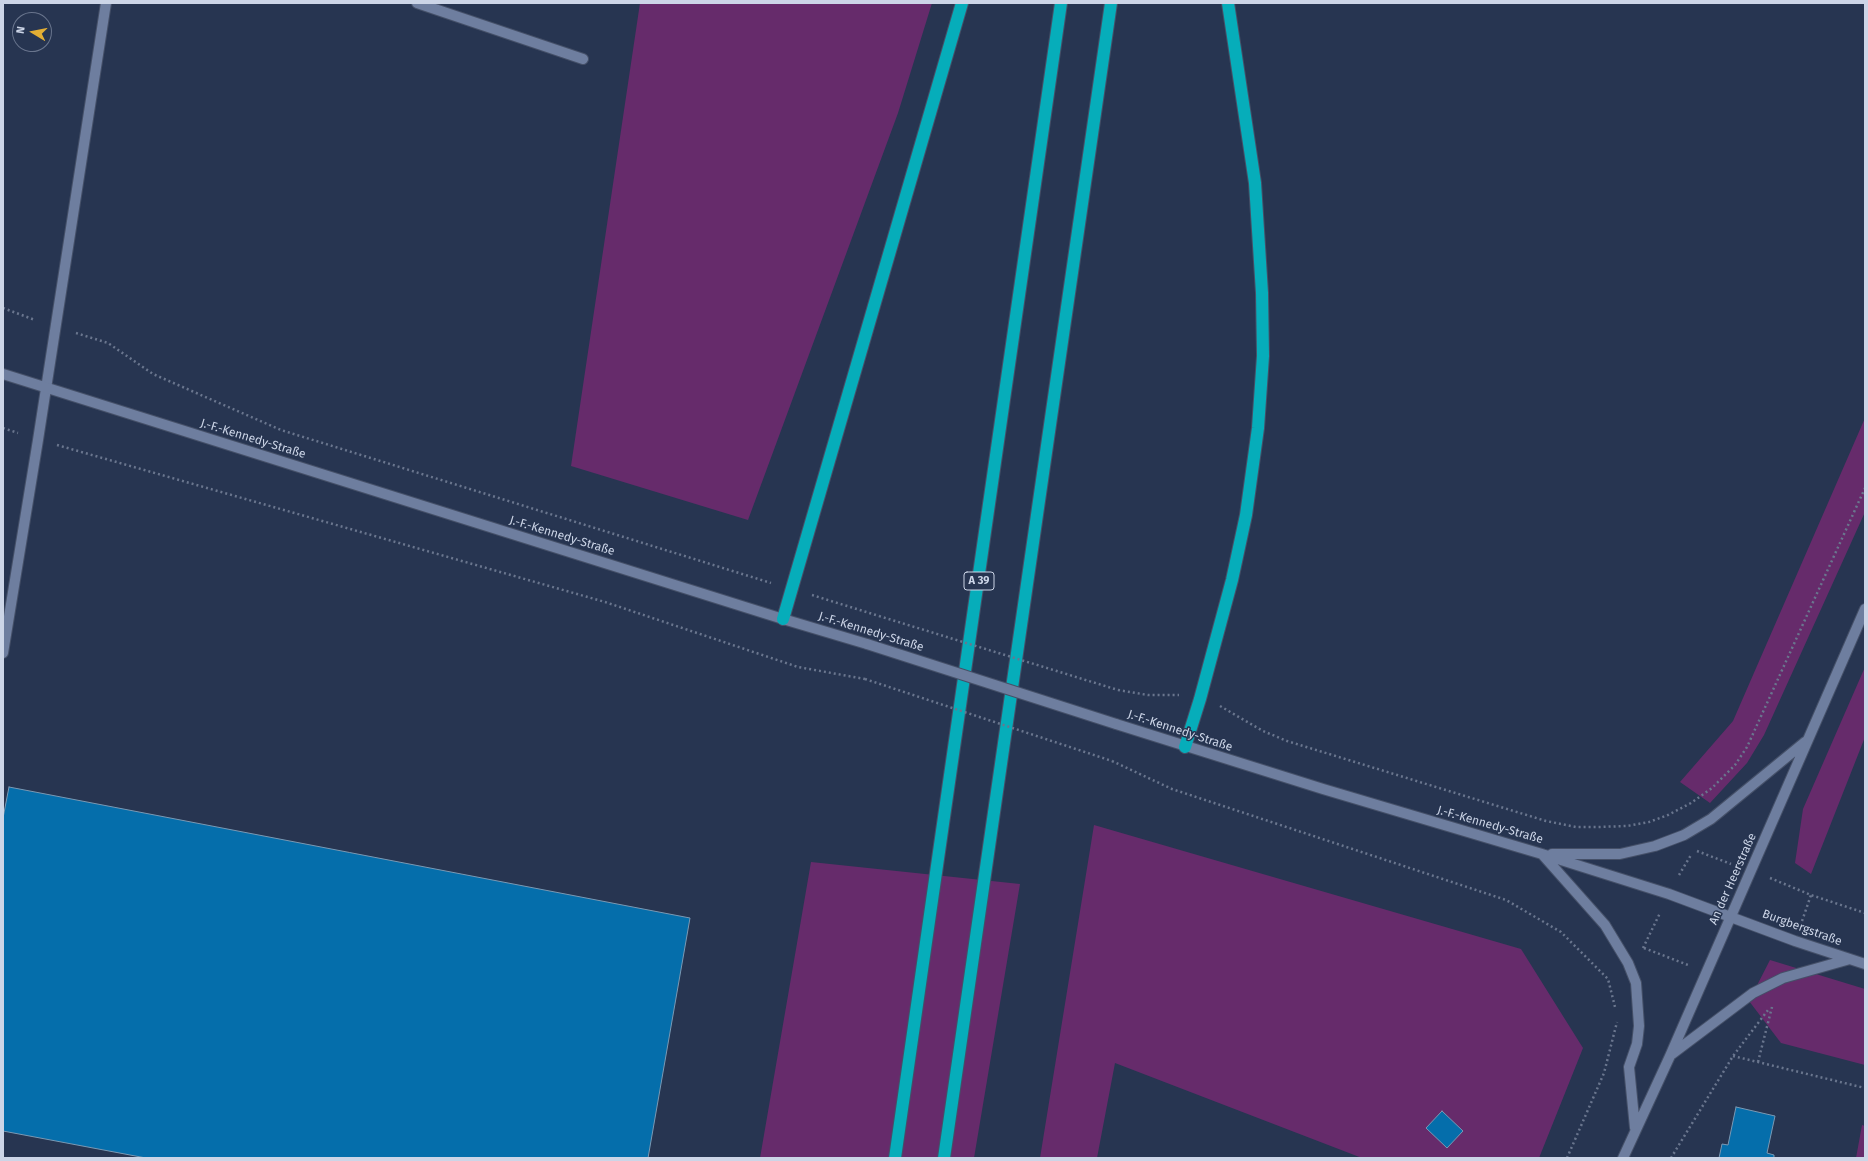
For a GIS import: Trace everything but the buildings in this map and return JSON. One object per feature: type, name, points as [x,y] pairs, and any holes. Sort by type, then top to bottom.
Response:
[{"type":"highway","points":[[782,619],[962,3]]},
{"type":"highway","name":"A 39","points":[[895,1158],[1061,3]]},
{"type":"highway","points":[[944,1158],[1111,3]]},
{"type":"highway","points":[[1185,747],[1200,699],[1232,580],[1246,515],[1258,428],[1263,356],[1262,293],[1255,183],[1228,3]]},
{"type":"street","points":[[3,653],[38,440],[106,3]]},
{"type":"street","points":[[417,3],[583,58]]},
{"type":"street","name":"J.-F.-Kennedy-Straße","points":[[3,374],[782,619],[867,644],[1185,747],[1542,854],[1669,894],[1731,916]]},
{"type":"street","name":"An der Heerstraße","points":[[1622,1158],[1670,1056],[1865,609]]},
{"type":"street","points":[[1542,854],[1620,854],[1655,846],[1684,836],[1711,819],[1808,740]]},
{"type":"street","points":[[1542,854],[1605,925],[1628,963],[1636,983],[1639,1026],[1637,1044],[1629,1067],[1635,1129]]},
{"type":"street","name":"Burgbergstraße","points":[[1731,916],[1795,941],[1865,964]]},
{"type":"street","points":[[1670,1056],[1753,994],[1783,978],[1850,959]]},
{"type":"path","points":[[3,308],[55,327],[108,343],[153,374],[281,430],[1118,690],[1148,695],[1179,695],[1200,699],[1222,707],[1263,731],[1287,741],[1546,822],[1576,827],[1597,828],[1627,826],[1649,822],[1668,815],[1691,804],[1712,788],[1735,765],[1747,747],[1865,488]]},
{"type":"path","points":[[3,428],[38,440],[604,602],[798,667],[865,679],[1112,761],[1172,789],[1506,900],[1561,932],[1608,979],[1616,1009]]},
{"type":"path","points":[[1811,895],[1865,913]]},
{"type":"path","points":[[1671,1158],[1733,1056],[1773,1003],[1758,1062]]},
{"type":"path","points":[[1567,1158],[1604,1073],[1618,1017]]},
{"type":"path","points":[[1733,1056],[1865,1088]]},
{"type":"shaded area","points":[[640,3],[932,3],[898,113],[748,520],[571,466]]},
{"type":"shaded area","points":[[1865,418],[1865,512],[1764,735],[1747,763],[1710,803],[1680,782],[1733,721]]},
{"type":"shaded area","points":[[1865,667],[1865,737],[1811,874],[1795,863],[1803,809]]},
{"type":"shaded area","points":[[1094,825],[1521,949],[1583,1048],[1539,1158],[1362,1158],[1115,1063],[1097,1158],[1040,1158]]},
{"type":"shaded area","points":[[811,862],[1020,884],[974,1158],[760,1158]]},
{"type":"shaded area","points":[[1770,960],[1865,989],[1865,1065],[1781,1043],[1749,1001]]},
{"type":"shaded area","points":[[1862,1125],[1865,1126],[1865,1158],[1856,1158]]}]
